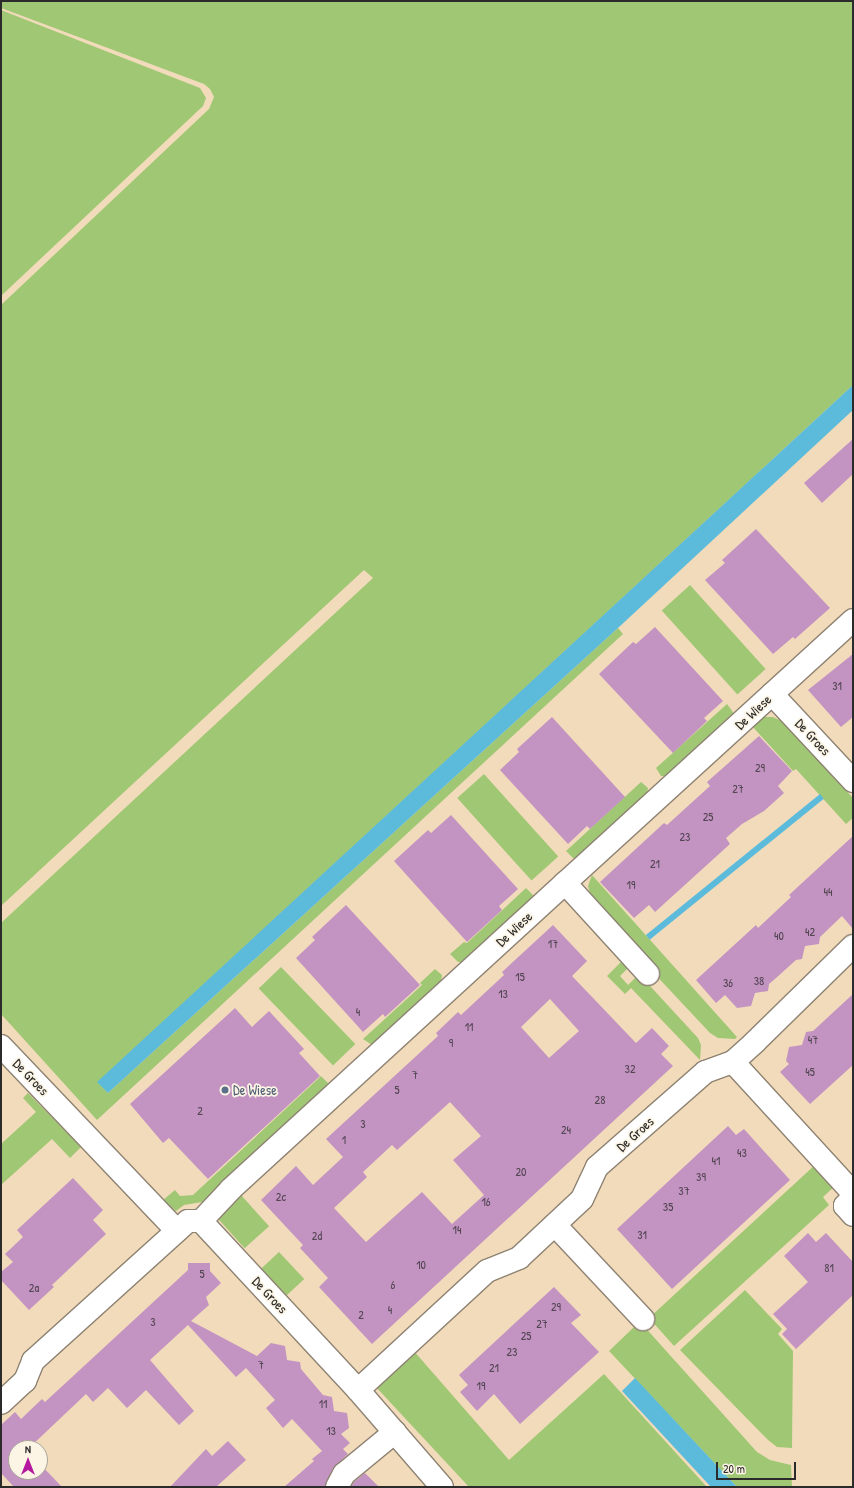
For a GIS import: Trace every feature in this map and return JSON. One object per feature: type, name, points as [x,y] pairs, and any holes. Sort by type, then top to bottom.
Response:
[{"type":"street","name":"De Wiese","points":[[201,1220],[231,1189],[853,620]]},
{"type":"street","name":"De Groes","points":[[772,694],[853,781]]},
{"type":"street","points":[[565,883],[648,974]]},
{"type":"street","name":"De Groes","points":[[358,1390],[487,1271],[519,1258],[582,1199],[598,1167],[705,1072],[733,1062],[853,946]]},
{"type":"street","name":"De Groes","points":[[1,1046],[177,1231]]},
{"type":"street","points":[[733,1062],[851,1203]]},
{"type":"street","points":[[1,1403],[25,1381],[33,1361],[188,1220],[201,1220]]},
{"type":"street","name":"De Groes","points":[[201,1220],[358,1390],[442,1487]]},
{"type":"street","points":[[555,1224],[643,1319]]},
{"type":"street","points":[[337,1487],[344,1474],[395,1432]]},
{"type":"green space","points":[[1,1],[853,1],[853,385],[98,1082],[108,1093],[618,628],[623,634],[97,1120],[1,1014],[1,923],[373,578],[364,570],[1,906],[1,305],[209,109],[214,97],[210,89],[204,84],[1,8]]},
{"type":"green space","points":[[1,10],[200,88],[206,98],[203,106],[1,296]]},
{"type":"green space","points":[[690,585],[766,669],[737,694],[662,610]]},
{"type":"green space","points":[[727,704],[735,715],[668,776],[661,776],[656,768]]},
{"type":"green space","points":[[763,717],[773,717],[782,721],[853,798],[853,818],[846,824],[796,769],[793,771],[752,726]]},
{"type":"green space","points":[[484,774],[558,856],[532,881],[457,798]]},
{"type":"green space","points":[[641,782],[648,788],[647,795],[576,859],[573,858],[566,851]]},
{"type":"green space","points":[[592,875],[737,1037],[735,1039],[718,1038],[710,1033],[651,970],[590,894],[588,886]]},
{"type":"green space","points":[[526,888],[535,897],[463,962],[458,962],[450,954],[464,942],[467,943]]},
{"type":"green space","points":[[623,960],[629,967],[620,976],[628,985],[639,974],[698,1038],[701,1045],[700,1060],[631,988],[625,994],[607,976]]},
{"type":"green space","points":[[281,967],[355,1044],[333,1066],[259,989]]},
{"type":"green space","points":[[435,969],[442,975],[441,982],[372,1045],[363,1039],[422,985],[420,983]]},
{"type":"green space","points":[[321,1076],[330,1085],[202,1202],[184,1205],[176,1211],[163,1200],[175,1190],[180,1196],[193,1195]]},
{"type":"green space","points":[[28,1093],[81,1147],[70,1158],[52,1139],[1,1185],[1,1144],[36,1112],[23,1098]]},
{"type":"green space","points":[[816,1164],[835,1186],[823,1197],[829,1205],[674,1346],[649,1318]]},
{"type":"green space","points":[[241,1195],[269,1226],[245,1248],[216,1217]]},
{"type":"green space","points":[[279,1252],[304,1279],[280,1302],[255,1275]]},
{"type":"green space","points":[[745,1290],[782,1329],[778,1334],[793,1351],[792,1448],[777,1447],[768,1440],[680,1350]]},
{"type":"green space","points":[[642,1324],[757,1452],[770,1460],[791,1465],[792,1487],[737,1487],[609,1351],[634,1327]]},
{"type":"green space","points":[[413,1350],[509,1460],[604,1374],[707,1487],[469,1487],[375,1386]]},
{"type":"water","points":[[853,385],[853,410],[618,628],[108,1093],[97,1082]]},
{"type":"water","points":[[820,794],[824,799],[650,940],[646,935]]},
{"type":"water","points":[[635,1378],[737,1487],[711,1487],[622,1391]]},
{"type":"building","points":[[853,439],[853,474],[822,503],[804,483]]},
{"type":"building","points":[[756,529],[830,608],[795,639],[793,637],[773,654],[705,580],[725,563],[722,560]]},
{"type":"building","points":[[655,627],[723,701],[704,718],[707,721],[673,753],[599,674],[633,642],[636,644]]},
{"type":"building","points":[[853,654],[853,717],[841,727],[808,690]]},
{"type":"building","points":[[552,717],[625,797],[590,829],[587,826],[568,844],[500,770],[519,752],[517,749]]},
{"type":"building","points":[[759,736],[792,771],[778,786],[784,793],[764,811],[742,824],[726,838],[730,844],[655,912],[649,905],[634,918],[600,882],[664,823],[667,825],[710,786],[707,782]]},
{"type":"building","points":[[451,815],[518,889],[499,906],[502,910],[467,942],[394,861],[428,830],[431,833]]},
{"type":"building","points":[[853,836],[853,929],[842,916],[820,937],[819,944],[805,946],[802,959],[796,960],[769,984],[768,991],[755,993],[751,1006],[737,1008],[725,995],[716,1003],[696,980],[756,925],[758,928],[791,897],[789,895]]},
{"type":"building","points":[[346,905],[420,985],[385,1017],[383,1014],[363,1032],[296,958],[315,940],[312,937]]},
{"type":"building","points":[[553,925],[587,961],[572,976],[636,1043],[652,1028],[669,1046],[661,1054],[673,1066],[372,1344],[319,1287],[328,1278],[300,1248],[303,1245],[261,1200],[296,1166],[313,1185],[343,1157],[326,1139],[438,1036],[436,1033],[458,1012],[461,1015],[504,975],[502,972]],"holes":[[[550,999],[579,1031],[549,1058],[521,1027]],[[450,1102],[481,1136],[453,1160],[484,1195],[452,1224],[422,1192],[366,1242],[334,1208],[367,1177],[363,1172],[392,1145],[397,1150]]]},
{"type":"building","points":[[853,994],[853,1065],[810,1104],[780,1072],[789,1064],[786,1061],[789,1047],[802,1045],[806,1032],[813,1031]]},
{"type":"building","name":"De Wiese","points":[[235,1008],[252,1027],[269,1011],[304,1049],[299,1053],[320,1076],[208,1179],[169,1138],[163,1143],[130,1104]]},
{"type":"building","points":[[728,1126],[736,1135],[744,1129],[790,1180],[672,1289],[617,1229]]},
{"type":"building","points":[[73,1178],[103,1210],[93,1220],[106,1234],[52,1285],[54,1287],[29,1310],[1,1280],[1,1272],[13,1262],[5,1254],[23,1237],[17,1230]]},
{"type":"building","points":[[808,1233],[816,1242],[826,1233],[853,1262],[853,1295],[796,1349],[782,1334],[787,1329],[773,1314],[808,1282],[784,1256]]},
{"type":"building","points":[[188,1263],[210,1263],[210,1271],[221,1283],[206,1297],[209,1305],[191,1321],[257,1356],[271,1343],[285,1346],[287,1360],[300,1362],[301,1369],[323,1395],[332,1397],[334,1411],[347,1413],[349,1428],[341,1434],[350,1443],[343,1449],[348,1454],[333,1468],[325,1487],[284,1487],[314,1461],[312,1459],[322,1451],[292,1419],[283,1428],[266,1408],[275,1400],[246,1368],[236,1377],[188,1325],[150,1360],[194,1411],[179,1425],[146,1390],[127,1408],[108,1388],[93,1402],[86,1394],[37,1440],[8,1440],[8,1480],[48,1480],[48,1472],[62,1487],[14,1487],[1,1473],[1,1425],[15,1412],[21,1419],[42,1399],[45,1402],[188,1270]]},
{"type":"building","points":[[554,1287],[581,1315],[571,1323],[599,1352],[520,1424],[494,1394],[477,1411],[460,1392],[468,1385],[459,1375]]},
{"type":"building","points":[[228,1441],[246,1460],[216,1487],[170,1487],[206,1449],[212,1456]]},
{"type":"building","points":[[365,1473],[379,1487],[351,1487],[354,1482]]},
{"type":"place","name":"De Wiese","points":[[225,1090]]}]
